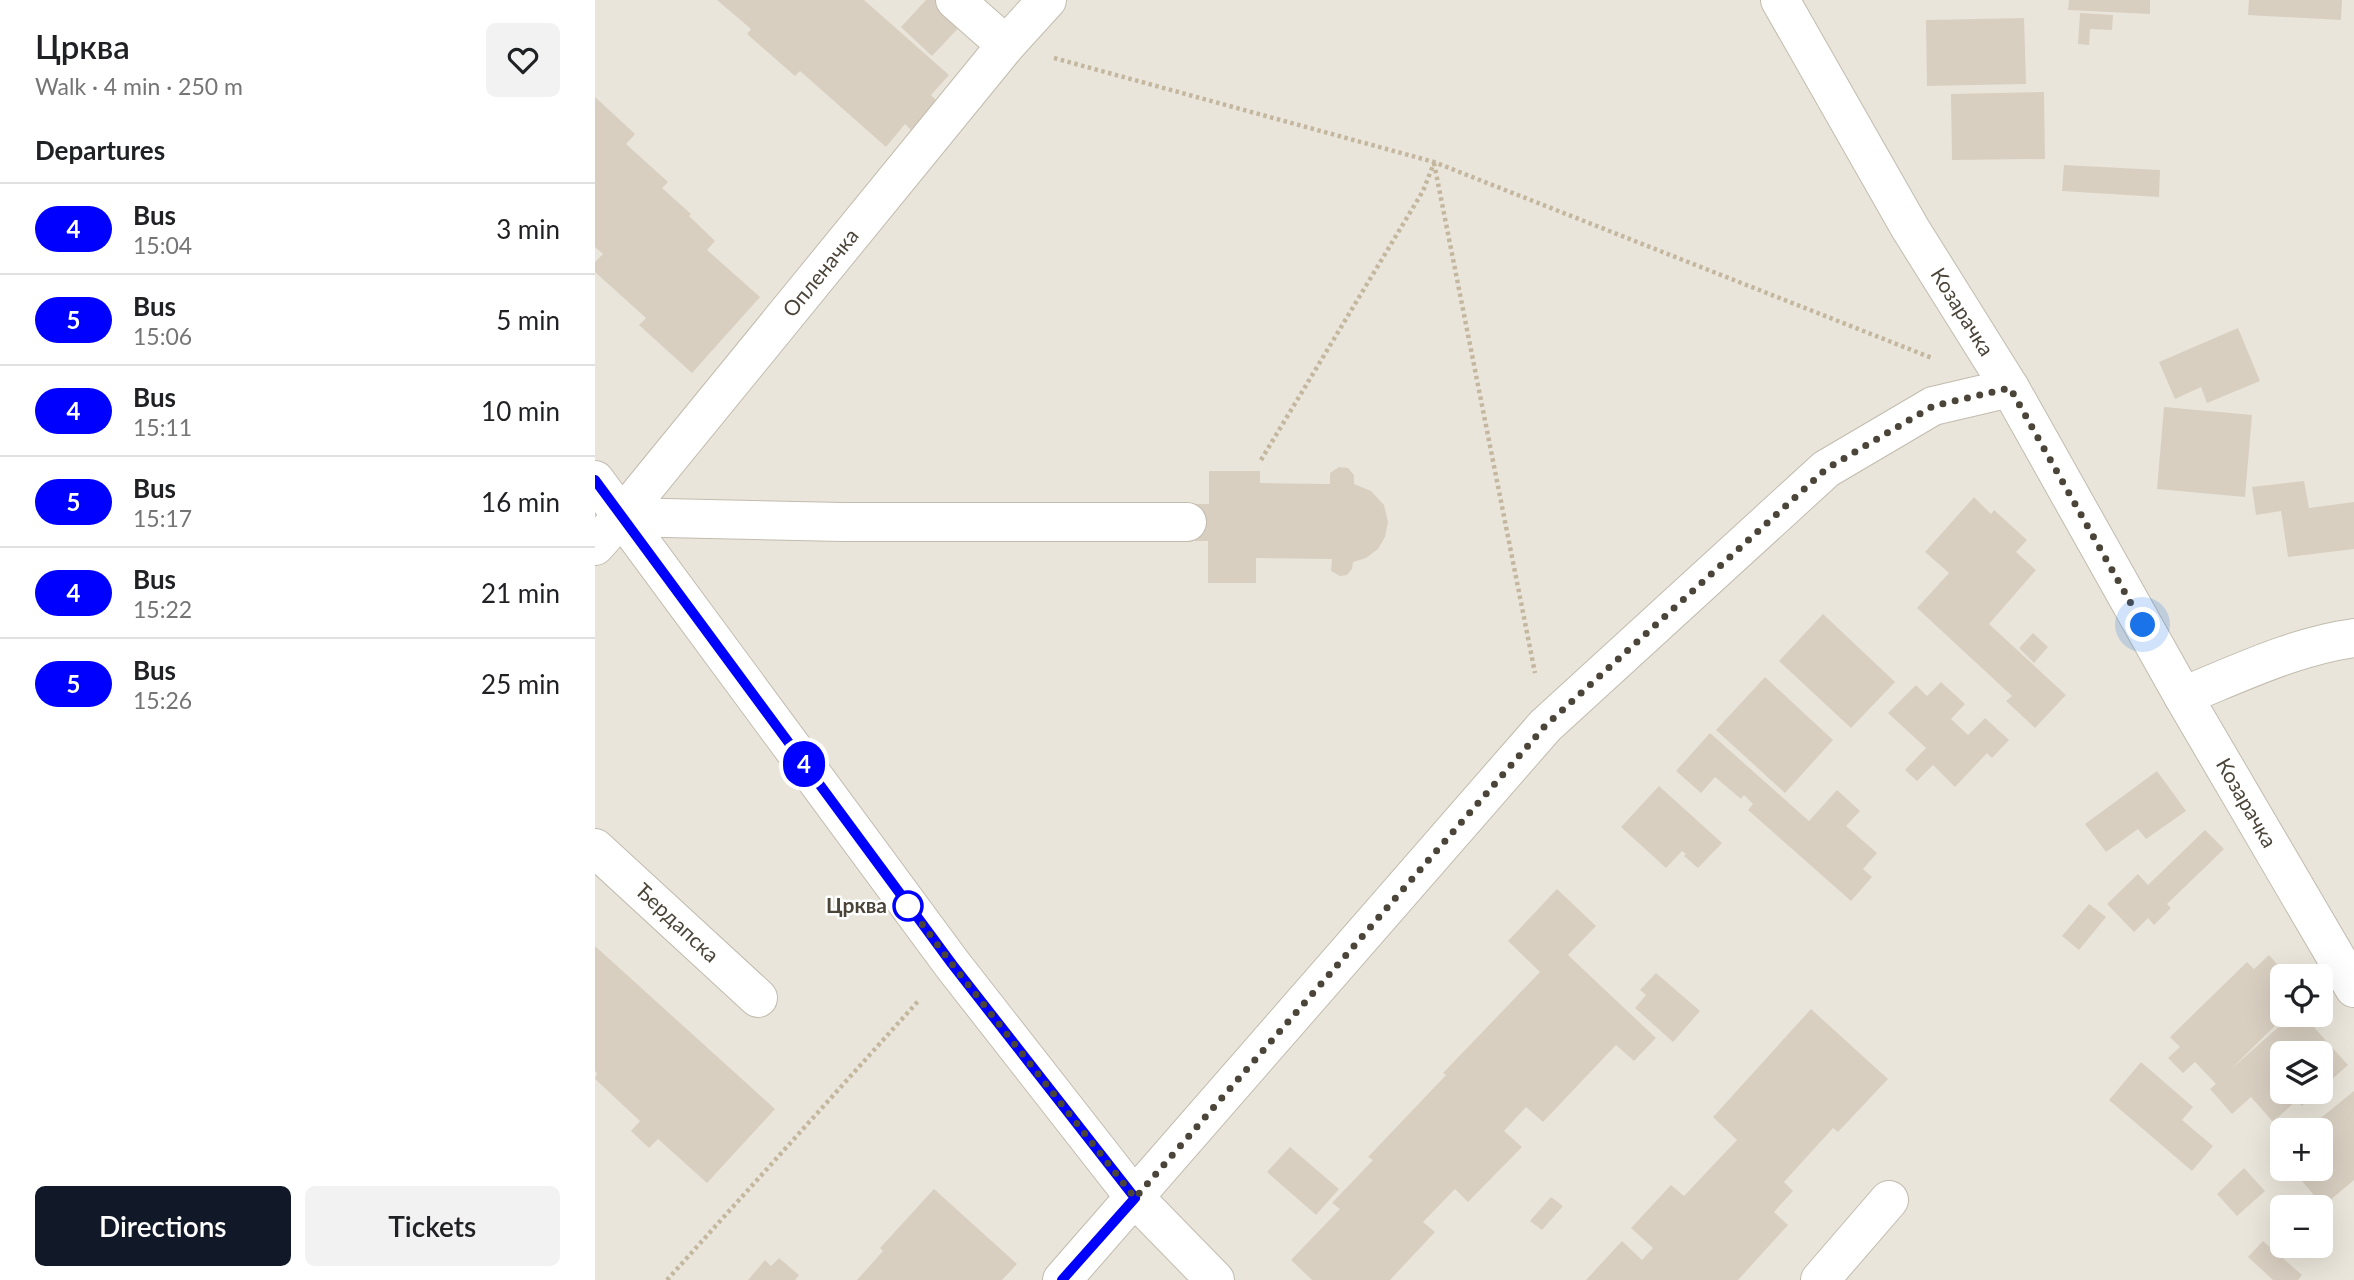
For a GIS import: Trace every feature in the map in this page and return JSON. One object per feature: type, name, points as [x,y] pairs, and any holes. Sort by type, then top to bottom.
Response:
[{"type":"street","points":[[955,0],[1006,45]]},
{"type":"street","name":"Опленачка","points":[[595,546],[1006,45],[1047,0]]},
{"type":"street","name":"Козарачка","points":[[1780,0],[1910,228],[2010,388],[2183,695],[2354,988]]},
{"type":"street","points":[[1062,1280],[1545,726],[1826,469],[1933,406],[2010,388]]},
{"type":"street","points":[[595,480],[952,964],[1135,1198],[1215,1280]]},
{"type":"street","points":[[621,517],[842,522],[1187,522]]},
{"type":"street","points":[[2183,695],[2288,654],[2354,638]]},
{"type":"street","name":"Ђердапска","points":[[595,848],[758,998]]},
{"type":"street","points":[[1820,1280],[1889,1200]]},
{"type":"path","points":[[1006,45],[1434,162],[1945,362]]},
{"type":"path","points":[[1261,460],[1423,191],[1434,162]]},
{"type":"path","points":[[1434,162],[1545,726]]},
{"type":"path","points":[[667,1280],[952,964]]},
{"type":"shaded area","points":[[595,0],[2354,0],[2354,1280],[595,1280]]},
{"type":"building","points":[[717,0],[864,0],[949,75],[931,95],[938,102],[912,131],[905,124],[886,147],[800,71],[795,76],[747,34],[751,29]]},
{"type":"building","points":[[926,0],[940,0],[964,22],[932,56],[901,27]]},
{"type":"building","points":[[2069,0],[2150,0],[2150,14],[2068,10]]},
{"type":"building","points":[[2249,0],[2342,0],[2341,20],[2248,15]]},
{"type":"building","points":[[2080,13],[2113,15],[2112,30],[2090,29],[2089,45],[2078,44]]},
{"type":"building","points":[[2024,18],[2026,84],[1927,86],[1926,20]]},
{"type":"building","points":[[2044,92],[2045,159],[1952,160],[1951,94]]},
{"type":"building","points":[[595,97],[635,134],[626,144],[668,182],[662,188],[691,214],[689,216],[715,241],[707,250],[760,297],[692,373],[639,325],[646,318],[595,272],[595,262],[603,254],[595,247]]},
{"type":"building","points":[[2064,165],[2160,170],[2159,197],[2062,191]]},
{"type":"building","points":[[2238,328],[2260,381],[2207,403],[2201,387],[2175,399],[2159,362]]},
{"type":"building","points":[[2164,407],[2252,415],[2245,497],[2157,489]]},
{"type":"building","points":[[1339,467],[1348,468],[1354,475],[1354,484],[1371,491],[1384,505],[1388,522],[1385,537],[1378,549],[1366,558],[1353,562],[1347,575],[1340,576],[1331,571],[1332,559],[1256,558],[1256,583],[1208,583],[1208,541],[1193,541],[1193,504],[1209,504],[1209,471],[1260,471],[1260,483],[1330,484],[1330,473]]},
{"type":"building","points":[[2304,481],[2309,508],[2354,502],[2354,549],[2288,557],[2281,511],[2256,515],[2252,487]]},
{"type":"building","points":[[1974,497],[1991,514],[1994,510],[2027,540],[2016,552],[2036,570],[1989,624],[2066,695],[2035,728],[2006,701],[2012,696],[1917,608],[1949,573],[1925,552]]},
{"type":"building","points":[[1823,614],[1895,682],[1851,728],[1779,661]]},
{"type":"building","points":[[2033,633],[2048,647],[2034,663],[2019,648]]},
{"type":"building","points":[[1765,677],[1833,740],[1785,793],[1716,730]]},
{"type":"building","points":[[1941,682],[1965,704],[1951,719],[1968,735],[1985,718],[2009,740],[1992,758],[1987,753],[1955,787],[1933,765],[1917,781],[1905,770],[1926,748],[1888,713],[1916,685],[1927,696]]},
{"type":"building","points":[[1710,733],[1809,821],[1837,790],[1860,811],[1846,826],[1877,853],[1863,869],[1872,877],[1851,901],[1748,810],[1753,804],[1744,795],[1741,799],[1715,777],[1701,793],[1676,771]]},
{"type":"building","points":[[2157,771],[2186,811],[2146,839],[2138,829],[2106,852],[2085,824]]},
{"type":"building","points":[[1659,786],[1722,843],[1698,868],[1682,851],[1666,868],[1621,827]]},
{"type":"building","points":[[2205,830],[2224,849],[2167,904],[2171,908],[2154,925],[2148,918],[2134,932],[2107,904],[2138,874],[2148,885]]},
{"type":"building","points":[[1557,889],[1596,926],[1568,955],[1656,1038],[1634,1061],[1616,1045],[1543,1122],[1526,1107],[1504,1131],[1522,1147],[1468,1202],[1455,1189],[1423,1222],[1435,1232],[1390,1280],[1312,1280],[1291,1260],[1340,1209],[1332,1203],[1373,1160],[1368,1157],[1446,1075],[1443,1073],[1540,972],[1508,941]]},
{"type":"building","points":[[2089,904],[2106,917],[2079,950],[2062,936]]},
{"type":"building","points":[[595,946],[775,1109],[707,1183],[658,1139],[649,1148],[631,1131],[640,1121],[595,1079]]},
{"type":"building","points":[[2269,955],[2277,964],[2270,964],[2270,1027],[2274,1027],[2230,1070],[2278,1027],[2314,1027],[2326,1041],[2270,1041],[2270,1104],[2293,1104],[2277,1118],[2270,1119],[2251,1097],[2232,1114],[2210,1089],[2216,1084],[2195,1062],[2183,1073],[2168,1058],[2180,1047],[2170,1037],[2247,962],[2254,969]]},
{"type":"building","points":[[1656,973],[1700,1011],[1673,1042],[1635,1008],[1646,995],[1640,990]]},
{"type":"building","points":[[1811,1009],[1888,1079],[1838,1132],[1833,1128],[1784,1182],[1793,1191],[1774,1212],[1788,1225],[1738,1280],[1586,1280],[1622,1241],[1642,1260],[1653,1248],[1631,1228],[1671,1185],[1684,1196],[1737,1140],[1713,1117]]},
{"type":"building","points":[[2333,1048],[2348,1065],[2333,1078]]},
{"type":"building","points":[[2141,1062],[2193,1107],[2182,1120],[2213,1146],[2192,1171],[2109,1100]]},
{"type":"building","points":[[2354,1091],[2354,1180],[2333,1198],[2333,1195],[2314,1195],[2302,1181],[2333,1181],[2333,1118],[2321,1118]]},
{"type":"building","points":[[1290,1147],[1339,1189],[1316,1215],[1267,1172]]},
{"type":"building","points":[[2244,1168],[2265,1191],[2237,1216],[2217,1194]]},
{"type":"building","points":[[934,1189],[1017,1264],[1002,1280],[857,1280],[883,1251],[880,1248]]},
{"type":"building","points":[[1551,1197],[1563,1206],[1542,1230],[1530,1221]]},
{"type":"building","points":[[2263,1241],[2270,1247],[2270,1258],[2282,1258],[2302,1275],[2298,1280],[2273,1280],[2248,1257]]},
{"type":"building","points":[[779,1258],[799,1275],[795,1280],[748,1280],[765,1260],[771,1266]]},
{"type":"bus line","name":"4","points":[[595,480],[952,964],[1135,1198],[1062,1280]]},
{"type":"place","name":"Црква","points":[[908,906]]},
{"type":"route","points":[[908,906],[904,900],[1135,1198],[1545,726],[1826,469],[1933,406],[2010,388],[2143,625]]}]
